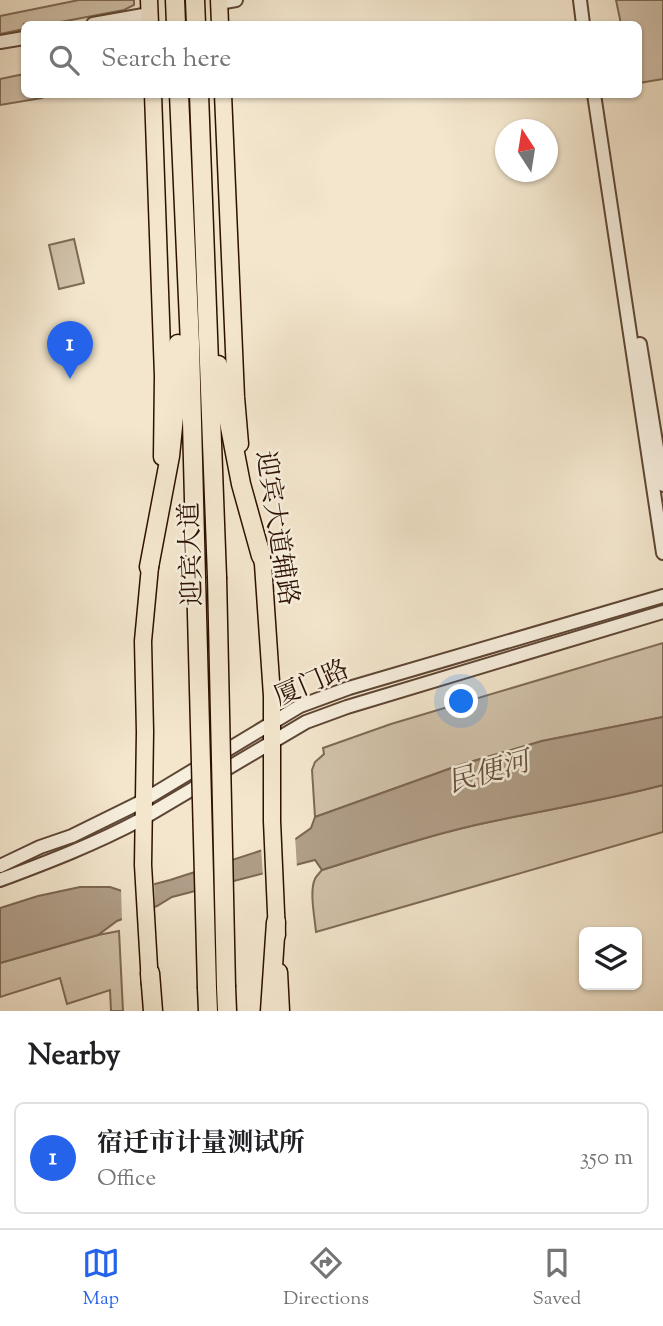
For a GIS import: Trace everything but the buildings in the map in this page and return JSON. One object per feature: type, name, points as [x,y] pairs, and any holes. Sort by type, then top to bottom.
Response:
[{"type":"highway","points":[[175,0],[176,21]]},
{"type":"highway","points":[[195,0],[196,21]]},
{"type":"highway","name":"迎宾大道","points":[[179,98],[190,344],[208,1011]]},
{"type":"highway","name":"迎宾大道","points":[[199,98],[217,577],[227,1011]]},
{"type":"highway","points":[[149,567],[170,456],[177,388],[179,354],[173,206],[181,134]]},
{"type":"highway","points":[[206,294],[237,462],[261,556]]},
{"type":"highway","points":[[270,1011],[276,922]]},
{"type":"highway","points":[[150,973],[152,1011]]},
{"type":"main road","points":[[221,21],[225,1]]},
{"type":"main road","points":[[150,973],[143,865],[143,641],[163,438],[153,98]]},
{"type":"main road","name":"迎宾大道辅路","points":[[223,98],[236,397],[243,474],[263,565],[272,696],[271,821],[281,1011]]},
{"type":"street","points":[[580,0],[583,21]]},
{"type":"street","points":[[587,0],[590,21]]},
{"type":"street","points":[[108,21],[149,13]]},
{"type":"street","points":[[0,42],[21,38]]},
{"type":"street","points":[[595,98],[663,553]]},
{"type":"street","points":[[602,98],[663,485]]},
{"type":"street","name":"厦门路","points":[[0,866],[40,847],[72,836],[144,801],[300,706],[349,688],[663,596]]},
{"type":"street","name":"厦门路","points":[[0,880],[75,851],[144,818],[306,722],[347,707],[663,612]]},
{"type":"shaded area","points":[[79,0],[134,0],[134,5],[124,10],[66,21],[21,21],[21,30],[0,34],[0,16]]},
{"type":"shaded area","points":[[616,0],[663,0],[663,79],[642,82],[642,21],[620,21]]},
{"type":"shaded area","points":[[21,75],[21,98],[42,98],[0,105],[0,79]]},
{"type":"shaded area","points":[[74,239],[84,283],[59,289],[49,245]]},
{"type":"shaded area","points":[[663,643],[663,717],[542,741],[460,765],[315,817],[312,770],[315,762],[324,754],[323,748],[391,724]]},
{"type":"shaded area","points":[[663,785],[663,832],[316,932],[312,891],[315,878],[322,870],[450,831]]},
{"type":"shaded area","points":[[119,931],[123,1011],[111,1011],[110,990],[67,1004],[60,978],[0,997],[0,963]]},
{"type":"water","name":"民便河","points":[[663,717],[663,785],[450,831],[322,870],[315,860],[172,897],[157,906],[117,921],[98,935],[0,963],[0,908],[80,887],[110,887],[125,892],[170,880],[294,840],[311,828],[315,817],[460,765],[542,741]]},
{"type":"pier","points":[[295,835],[297,868],[263,877],[261,847]]},
{"type":"pier","points":[[154,881],[155,910],[122,923],[121,887]]},
{"type":"place","name":"宿迁市计量测试所","points":[[70,379]]}]
